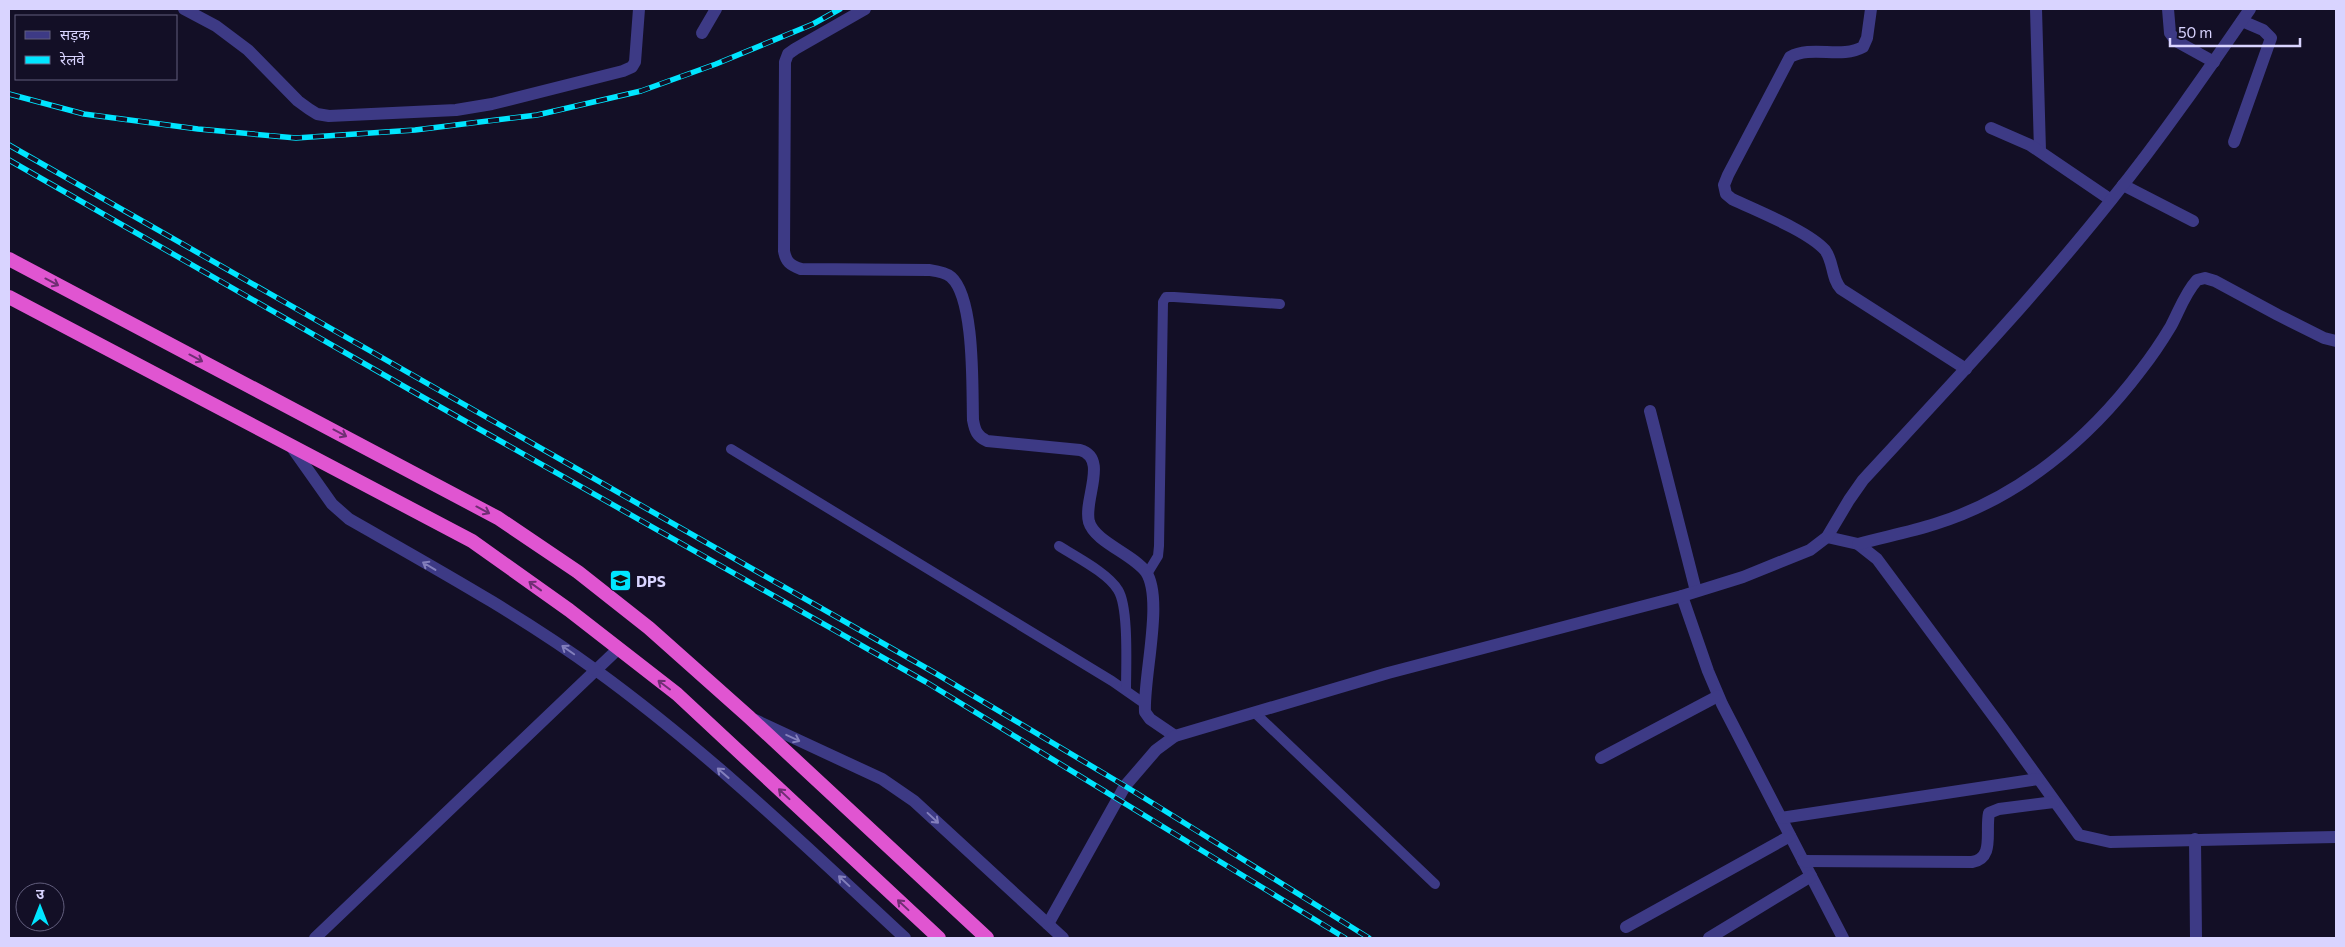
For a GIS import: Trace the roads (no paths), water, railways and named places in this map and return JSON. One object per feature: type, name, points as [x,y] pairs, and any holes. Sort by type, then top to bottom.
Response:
[{"type":"highway","points":[[9,259],[498,518],[585,577],[649,628],[749,717],[987,938]]},
{"type":"highway","points":[[9,297],[472,541],[569,610],[677,694],[938,938]]},
{"type":"street","points":[[184,9],[216,26],[248,50],[298,101],[309,109],[317,114],[346,117],[456,110],[492,104],[623,71],[632,67],[635,62],[639,9]]},
{"type":"street","points":[[702,33],[716,9]]},
{"type":"street","points":[[864,9],[795,49],[788,54],[784,62],[784,250],[786,261],[792,266],[801,269],[929,270],[942,272],[951,277],[963,299],[968,319],[974,430],[980,438],[987,441],[1089,452],[1093,458],[1094,467],[1088,513],[1089,523],[1094,530],[1139,564],[1147,574],[1152,603],[1145,712],[1150,720],[1175,736]]},
{"type":"street","points":[[1871,9],[1867,38],[1863,47],[1847,51],[1798,52],[1790,57],[1728,174],[1724,185],[1726,194],[1732,199],[1812,239],[1827,253],[1836,284],[1841,289],[1966,369]]},
{"type":"street","points":[[2036,9],[2040,151]]},
{"type":"street","points":[[2168,9],[2170,33],[2176,41],[2214,62]]},
{"type":"street","points":[[1048,924],[1125,786],[1156,750],[1175,736],[1388,673],[1682,596],[1782,562],[1810,550],[1828,537],[1863,480],[1966,369],[2123,185],[2214,62],[2250,9]]},
{"type":"street","points":[[2234,142],[2272,38],[2263,30],[2242,21]]},
{"type":"street","points":[[1991,128],[2018,138],[2040,151],[2111,200]]},
{"type":"street","points":[[2123,185],[2193,222]]},
{"type":"street","points":[[1858,544],[1935,524],[1996,497],[2036,475],[2107,412],[2141,371],[2165,335],[2197,280],[2205,278],[2215,281],[2324,338],[2336,341]]},
{"type":"street","points":[[1650,411],[1696,591]]},
{"type":"street","points":[[291,446],[332,504],[350,519],[538,630],[597,671],[673,730],[805,845],[905,938]]},
{"type":"street","points":[[1828,537],[1858,544],[1878,559],[2079,835],[2092,840],[2110,842],[2336,838]]},
{"type":"street","points":[[1682,596],[1718,696],[1843,938]]},
{"type":"street","points":[[315,938],[618,650]]},
{"type":"street","points":[[1601,758],[1718,696]]},
{"type":"street","points":[[749,717],[882,779],[914,801],[1063,938]]},
{"type":"street","points":[[1780,818],[2038,779]]},
{"type":"street","points":[[1803,861],[1981,860],[1985,856],[1989,813],[1999,809],[2054,802]]},
{"type":"street","points":[[1626,927],[1790,836]]},
{"type":"street","points":[[2195,839],[2196,938]]},
{"type":"street","points":[[1709,938],[1811,876]]},
{"type":"lane","points":[[1147,574],[1158,556],[1160,546],[1163,302],[1166,297],[1174,297],[1280,304]]},
{"type":"lane","points":[[731,449],[1126,690],[1145,704]]},
{"type":"lane","points":[[1059,546],[1108,580],[1118,590],[1124,609],[1126,690]]},
{"type":"lane","points":[[1254,712],[1435,884]]},
{"type":"railway","points":[[9,94],[84,114],[198,129],[296,138],[415,130],[537,115],[641,91],[716,64],[813,24],[840,9]]},
{"type":"railway","points":[[9,145],[935,673],[1125,786],[1369,938]]},
{"type":"railway","points":[[9,160],[926,682],[1345,938]]},
{"type":"place","name":"DPS","points":[[620,581]]}]
